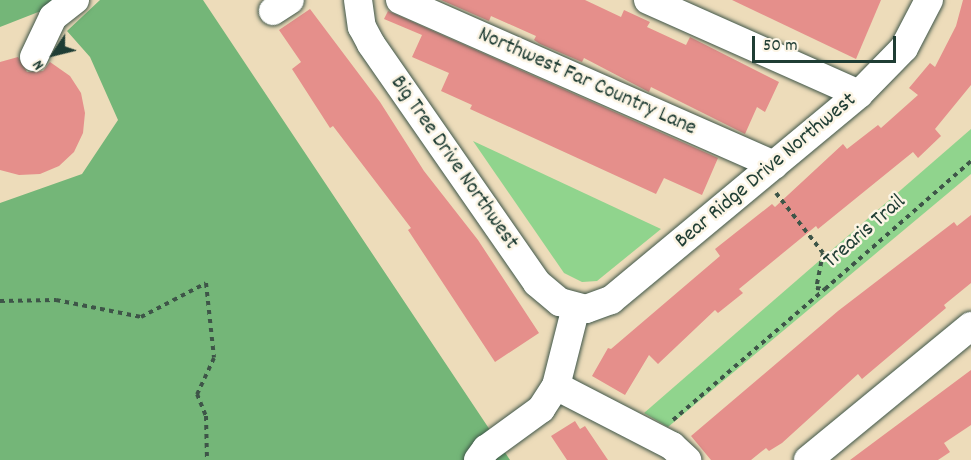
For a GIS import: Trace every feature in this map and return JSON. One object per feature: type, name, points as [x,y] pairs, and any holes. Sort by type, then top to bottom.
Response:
[{"type":"street","points":[[34,57],[53,17],[75,0]]},
{"type":"street","name":"Big Tree Drive Northwest","points":[[358,0],[362,27],[371,44],[537,282],[560,302],[576,307]]},
{"type":"street","name":"Northwest Far Country Lane","points":[[400,0],[772,175]]},
{"type":"street","points":[[648,0],[859,94]]},
{"type":"street","name":"Bear Ridge Drive Northwest","points":[[576,307],[598,307],[611,300],[772,175],[859,94],[904,48],[922,3]]},
{"type":"street","points":[[478,460],[486,448],[541,409],[556,386],[576,307]]},
{"type":"street","points":[[808,460],[971,326]]},
{"type":"street","points":[[556,386],[654,436],[687,460]]},
{"type":"path","name":"Trearis Trail","points":[[772,175],[823,252],[816,288],[825,289],[971,161]]},
{"type":"path","points":[[0,301],[56,300],[141,317],[206,283],[214,358],[197,394],[206,416],[207,460]]},
{"type":"path","points":[[654,436],[825,289]]},
{"type":"green space","points":[[0,0],[58,0],[46,9],[0,27]]},
{"type":"green space","points":[[100,0],[203,0],[510,460],[0,460],[0,203],[82,174],[118,120],[90,57],[67,31]]},
{"type":"green space","points":[[971,129],[971,174],[668,427],[644,413]]},
{"type":"green space","points":[[473,141],[661,229],[597,281],[582,282],[564,273]]},
{"type":"building","points":[[441,0],[585,0],[621,17],[624,10],[650,22],[647,27],[686,45],[690,37],[779,82],[765,112],[757,107],[745,134],[651,87],[649,92],[584,58],[582,62],[540,44],[534,40],[536,36],[491,16],[489,21]]},
{"type":"building","points":[[732,0],[881,0],[856,59]]},
{"type":"building","points":[[963,0],[971,0],[971,85],[935,129],[941,136],[918,158],[913,152],[818,229],[816,226],[739,289],[743,293],[718,313],[715,310],[658,364],[649,355],[625,395],[592,376],[608,348],[611,349],[720,256],[715,249],[772,204],[775,207],[843,144],[847,149],[878,125],[881,128],[918,95],[909,88],[930,63],[935,67],[956,26]]},
{"type":"building","points":[[310,9],[380,102],[424,171],[478,240],[539,333],[495,362],[408,230],[411,228],[333,126],[330,128],[292,69],[301,62],[279,30]]},
{"type":"building","points":[[388,11],[718,158],[702,195],[664,178],[656,194],[470,109],[472,105],[441,91],[449,73],[412,57],[422,35],[384,19]]},
{"type":"building","points":[[18,57],[27,72],[43,71],[50,62],[70,76],[81,93],[85,113],[83,133],[74,152],[59,166],[40,174],[19,175],[0,170],[0,62]]},
{"type":"building","points":[[971,215],[971,283],[944,305],[946,308],[862,379],[858,374],[782,443],[769,451],[766,448],[751,460],[711,460],[691,436],[838,311],[954,222],[957,226]]},
{"type":"building","points":[[971,370],[971,425],[944,443],[950,452],[938,460],[850,460]]},
{"type":"building","points":[[575,421],[580,429],[585,426],[608,460],[567,460],[551,436]]}]
